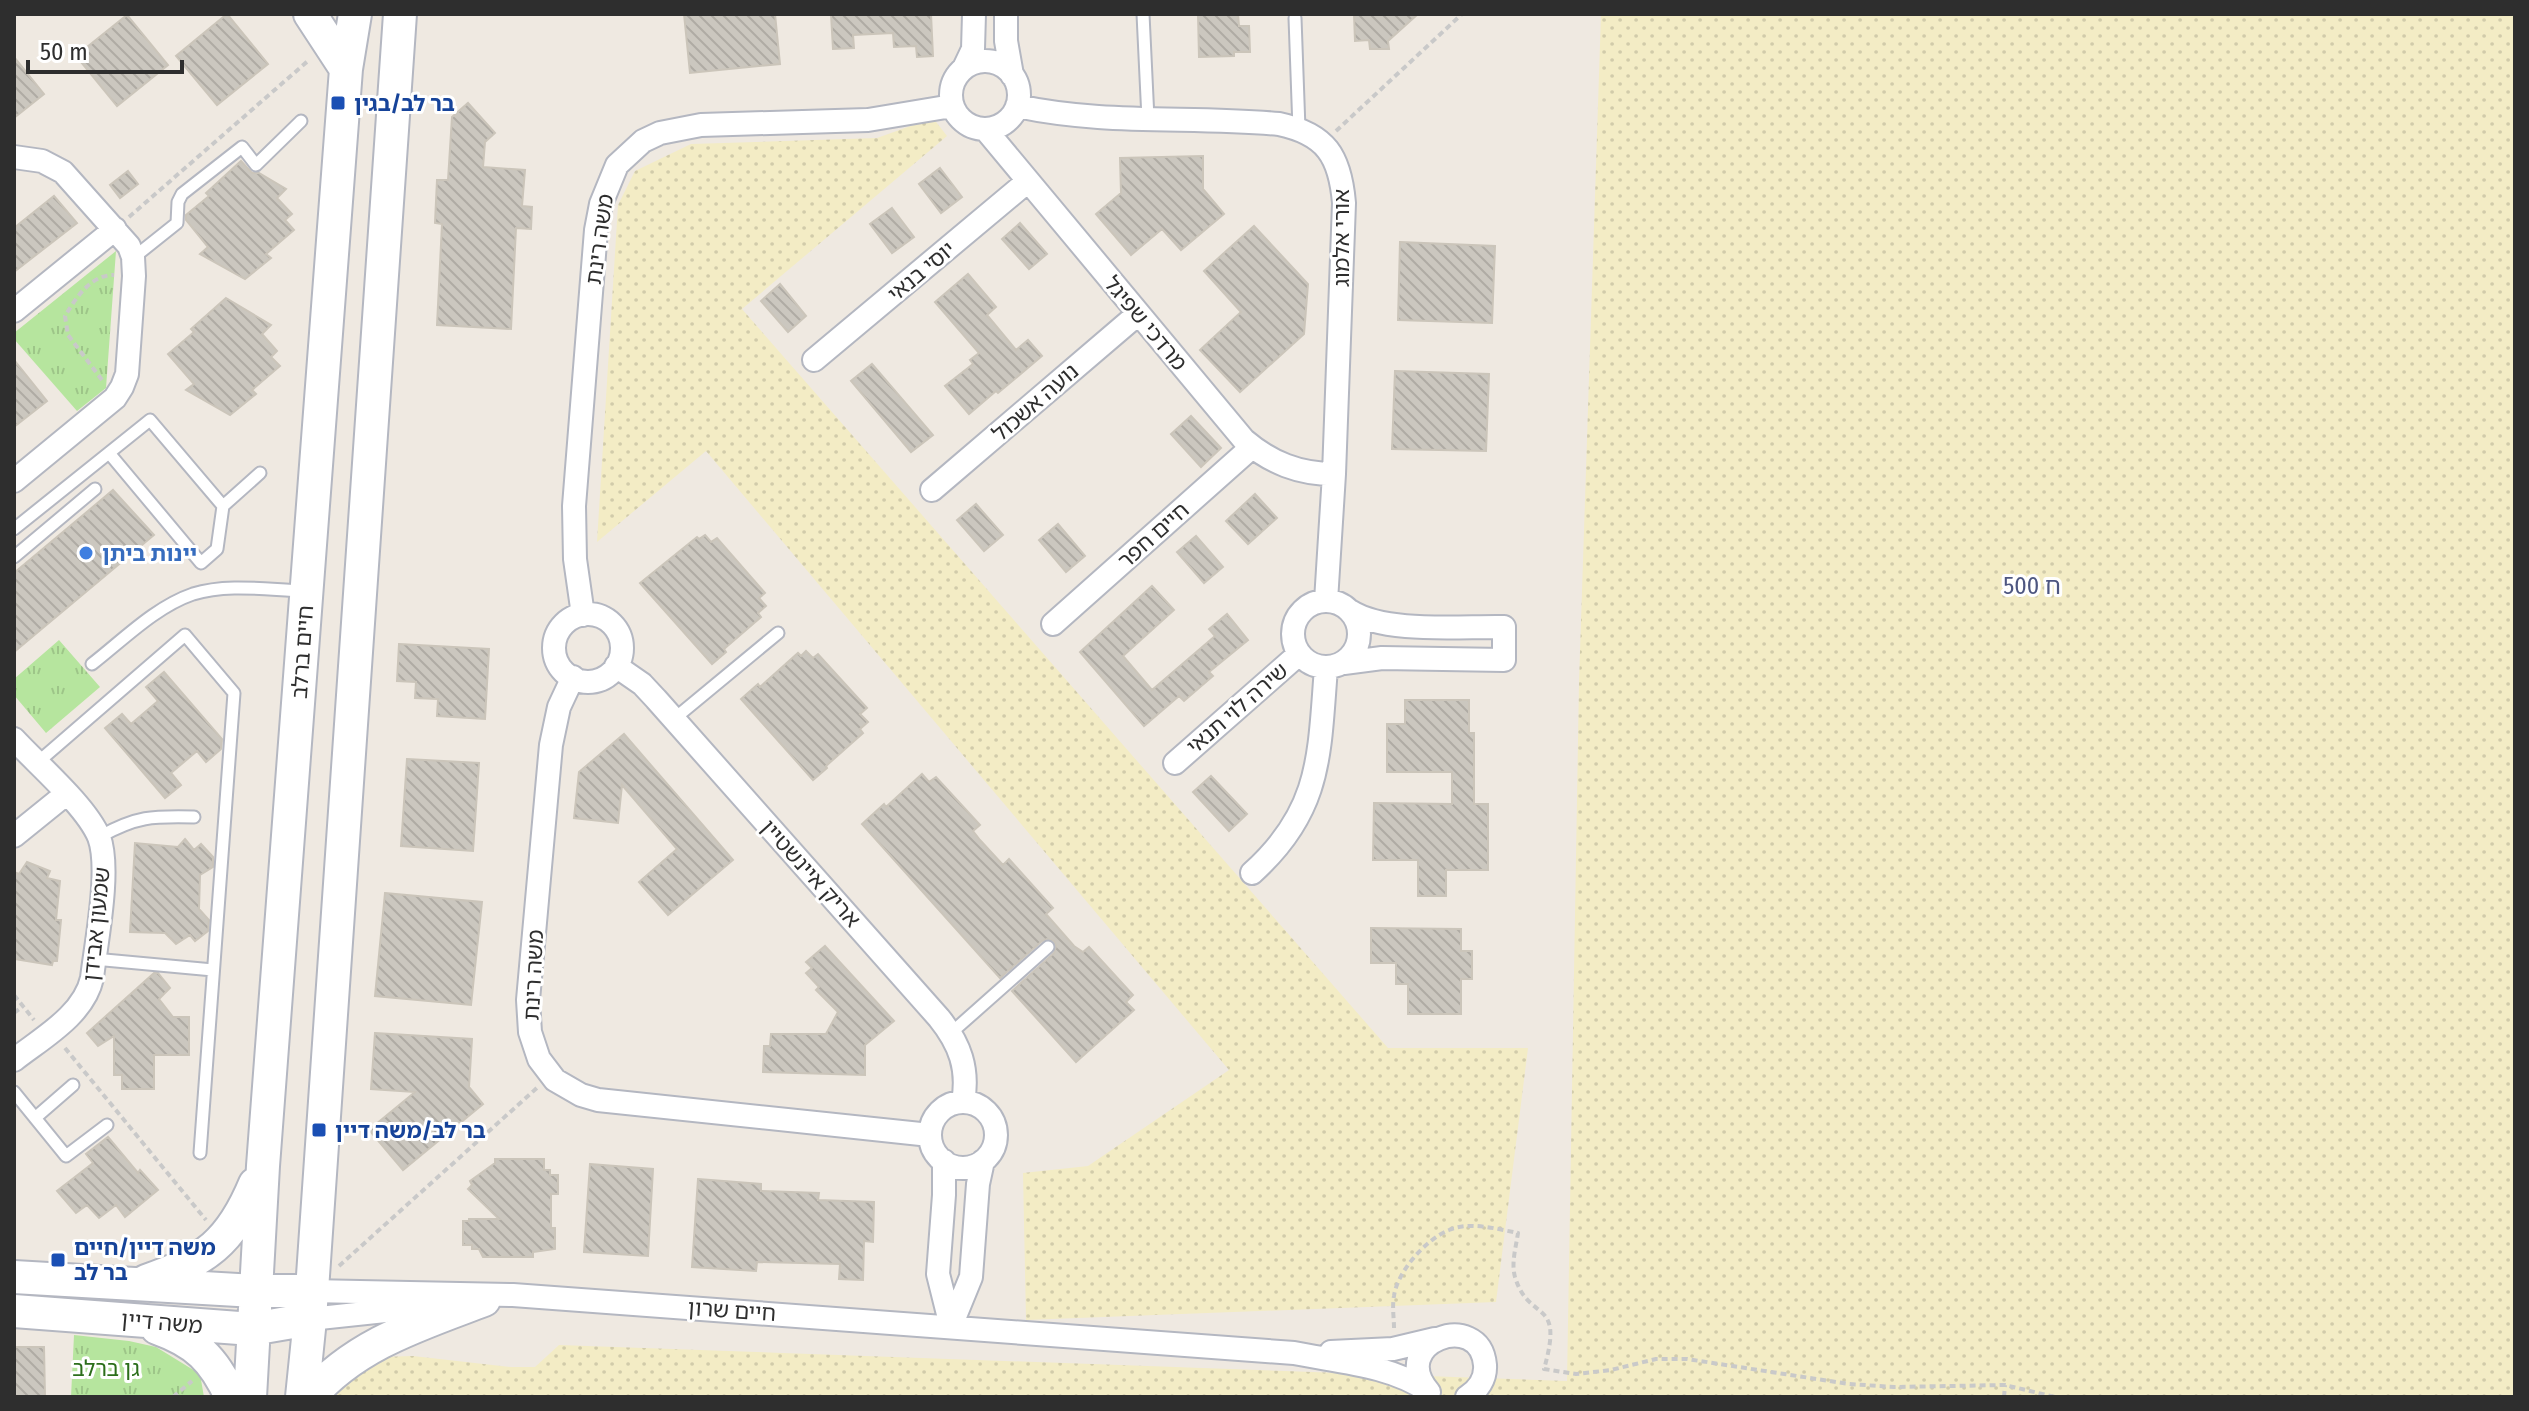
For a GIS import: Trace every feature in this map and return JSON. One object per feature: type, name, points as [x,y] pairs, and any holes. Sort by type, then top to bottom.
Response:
[{"type":"street","points":[[310,14],[338,55]]},
{"type":"street","name":"חיים ברלב","points":[[250,1397],[263,1166],[306,592],[338,55],[355,14]]},
{"type":"street","points":[[302,1397],[400,14]]},
{"type":"street","points":[[974,14],[973,49],[952,84],[952,106],[964,123],[985,129],[1005,123],[1017,106],[1019,89],[1012,75],[1006,46],[1006,14]]},
{"type":"street","points":[[964,68],[974,63],[990,62],[1001,65],[1012,75]]},
{"type":"street","name":"משה רינת","points":[[583,615],[575,559],[574,506],[596,230],[608,182],[617,165],[643,141],[679,128],[725,123],[868,120],[952,106]]},
{"type":"street","points":[[1017,106],[1069,116],[1260,122],[1299,129],[1322,143]]},
{"type":"street","name":"מרדכי שפיגל","points":[[985,129],[1237,433],[1269,459],[1310,473],[1334,474]]},
{"type":"street","name":"אורי אלמוג","points":[[1322,143],[1338,166],[1344,203],[1326,601]]},
{"type":"street","points":[[14,157],[38,160],[60,169],[127,243],[134,267],[127,374],[122,387],[115,398],[14,481]]},
{"type":"street","name":"יוסי בנאי","points":[[814,360],[1028,181]]},
{"type":"street","points":[[14,311],[115,229]]},
{"type":"street","name":"נועה אשכול","points":[[932,490],[1138,314]]},
{"type":"street","name":"חיים חפר","points":[[1053,624],[1252,447]]},
{"type":"street","points":[[1337,602],[1350,611],[1363,618],[1395,625],[1504,627],[1504,660],[1382,658],[1335,665],[1311,664],[1299,654],[1292,634],[1296,619],[1311,604],[1337,602]]},
{"type":"street","points":[[1252,873],[1289,831],[1310,793],[1335,665],[1353,654],[1359,640],[1358,624],[1350,611]]},
{"type":"street","points":[[583,615],[604,618],[616,628],[622,648],[616,666],[594,681],[573,677],[558,663],[555,642],[565,624],[583,615]]},
{"type":"street","name":"שירה לוי תנאי","points":[[1175,763],[1299,654]]},
{"type":"street","name":"אריק איינשטיין","points":[[616,666],[642,684],[674,719],[951,1033],[966,1074],[963,1102]]},
{"type":"street","name":"משה רינת","points":[[551,1076],[534,1046],[528,1000],[551,745],[559,707],[573,677]]},
{"type":"street","name":"שמעון אבידן","points":[[14,739],[86,816],[99,837],[103,867],[94,959],[85,999],[14,1060]]},
{"type":"street","points":[[14,836],[66,794]]},
{"type":"street","points":[[551,1076],[567,1089],[598,1100],[930,1135]]},
{"type":"street","points":[[951,1326],[971,1277],[978,1184],[983,1161],[995,1145],[995,1124],[983,1108],[963,1102],[953,1103],[940,1111],[934,1119],[930,1135],[934,1150],[944,1161],[963,1168],[983,1161]]},
{"type":"street","points":[[944,1161],[938,1274],[951,1326]]},
{"type":"street","points":[[134,1285],[178,1270],[204,1256],[222,1240],[244,1209],[263,1166]]},
{"type":"street","name":"משה דיין","points":[[14,1277],[255,1291],[310,1305]]},
{"type":"street","points":[[310,1397],[334,1372],[398,1332],[498,1298]]},
{"type":"street","name":"חיים שרון","points":[[310,1305],[498,1298],[951,1326],[1294,1353],[1382,1370],[1413,1381],[1432,1394]]},
{"type":"street","name":"משה דיין","points":[[14,1311],[252,1329],[310,1305]]},
{"type":"street","points":[[131,1319],[176,1335],[200,1351],[213,1363],[231,1397]]},
{"type":"street","points":[[1432,1394],[1420,1379],[1419,1360],[1425,1348],[1436,1338],[1451,1335],[1462,1336],[1475,1344],[1484,1363],[1483,1378],[1467,1397]]},
{"type":"street","name":"חיים שרון","points":[[1294,1353],[1393,1349],[1436,1338]]},
{"type":"lane","points":[[1143,14],[1148,119]]},
{"type":"lane","points":[[1295,18],[1299,129]]},
{"type":"lane","points":[[134,267],[177,223],[178,202],[182,194],[242,147],[256,165],[301,121]]},
{"type":"lane","points":[[14,529],[150,420],[223,506]]},
{"type":"lane","points":[[109,453],[201,563],[217,549],[223,506],[260,473]]},
{"type":"lane","points":[[14,557],[95,489]]},
{"type":"lane","points":[[92,664],[163,609],[193,594],[230,588],[306,592]]},
{"type":"lane","points":[[674,719],[778,633]]},
{"type":"lane","points":[[36,763],[185,635],[234,693],[200,1153]]},
{"type":"lane","points":[[99,837],[145,817],[194,817]]},
{"type":"lane","points":[[951,1033],[1048,947]]},
{"type":"lane","points":[[94,959],[213,970]]},
{"type":"lane","points":[[35,1118],[73,1085]]},
{"type":"lane","points":[[14,1092],[66,1156],[107,1125]]},
{"type":"path","points":[[1322,143],[1462,14]]},
{"type":"path","points":[[115,229],[338,55]]},
{"type":"path","points":[[115,398],[68,335],[65,316],[80,292],[103,275],[134,267]]},
{"type":"path","points":[[14,995],[222,1240]]},
{"type":"path","points":[[14,1013],[23,1006]]},
{"type":"path","points":[[310,1305],[551,1076]]},
{"type":"path","points":[[1393,1349],[1394,1294],[1406,1268],[1432,1240],[1450,1229],[1472,1226],[1518,1233],[1513,1267],[1515,1278],[1521,1289],[1546,1314],[1552,1333],[1544,1369],[1576,1374],[1611,1370],[1656,1359],[1687,1359],[1849,1384],[1894,1387],[2005,1385],[2055,1397]]},
{"type":"path","points":[[173,1397],[200,1374]]},
{"type":"path","points":[[2004,1397],[2005,1385]]},
{"type":"sand","points":[[1601,14],[2515,14],[2515,1397],[304,1397],[381,1357],[413,1356],[535,1367],[559,1345],[1567,1381],[1579,682]]},
{"type":"sand","points":[[933,118],[947,136],[742,309],[1388,1048],[1528,1048],[1496,1302],[1026,1320],[1023,1173],[1088,1166],[1229,1070],[706,451],[597,542],[618,205],[635,171],[691,144],[877,138]]},
{"type":"green space","points":[[116,251],[106,388],[77,411],[14,339],[14,333]]},
{"type":"green space","points":[[59,640],[100,687],[46,733],[14,695],[14,679]]},
{"type":"green space","name":"גן ברלב","points":[[74,1335],[156,1347],[200,1374],[204,1397],[71,1397]]},
{"type":"building","points":[[227,14],[268,64],[217,105],[176,56]]},
{"type":"building","points":[[684,14],[775,14],[780,64],[690,73]]},
{"type":"building","points":[[831,14],[931,14],[933,56],[917,57],[916,46],[894,47],[893,33],[853,35],[854,48],[833,49]]},
{"type":"building","points":[[1198,14],[1238,14],[1239,26],[1249,26],[1250,52],[1234,52],[1234,56],[1199,57]]},
{"type":"building","points":[[1354,14],[1418,14],[1388,41],[1389,49],[1370,49],[1369,40],[1355,41]]},
{"type":"building","points":[[127,15],[168,65],[117,106],[76,56]]},
{"type":"building","points":[[14,57],[44,94],[14,118]]},
{"type":"building","points":[[468,103],[495,133],[485,142],[483,167],[525,170],[522,206],[532,207],[531,229],[516,228],[511,329],[437,325],[442,224],[435,223],[437,180],[448,180],[452,117]]},
{"type":"building","points":[[1203,156],[1203,189],[1224,214],[1181,250],[1162,229],[1131,255],[1096,214],[1121,193],[1120,158]]},
{"type":"building","points":[[241,161],[252,173],[259,173],[286,189],[277,198],[292,214],[285,220],[294,230],[266,254],[271,258],[245,279],[200,254],[208,247],[186,220],[186,215],[209,196],[206,193]]},
{"type":"building","points":[[940,168],[962,197],[941,213],[919,184]]},
{"type":"building","points":[[128,171],[138,184],[120,198],[110,185]]},
{"type":"building","points":[[54,196],[77,223],[14,272],[14,228]]},
{"type":"building","points":[[892,208],[914,237],[892,253],[870,224]]},
{"type":"building","points":[[1020,223],[1047,254],[1029,269],[1002,239]]},
{"type":"building","points":[[1254,226],[1308,284],[1304,334],[1240,392],[1200,350],[1241,312],[1204,271]]},
{"type":"building","points":[[1400,242],[1495,246],[1492,323],[1398,320]]},
{"type":"building","points":[[968,274],[996,307],[987,315],[1016,350],[1028,340],[1042,356],[969,414],[945,386],[973,364],[970,360],[979,353],[935,302]]},
{"type":"building","points":[[780,284],[806,316],[788,332],[761,301]]},
{"type":"building","points":[[226,298],[271,325],[262,334],[277,351],[271,357],[280,366],[252,390],[256,394],[230,415],[186,390],[194,384],[168,354]]},
{"type":"building","points":[[14,360],[47,401],[14,427]]},
{"type":"building","points":[[872,364],[933,435],[911,452],[851,381]]},
{"type":"building","points":[[1395,371],[1489,374],[1486,451],[1392,449]]},
{"type":"building","points":[[1191,416],[1221,448],[1201,467],[1171,434]]},
{"type":"building","points":[[113,490],[154,535],[14,652],[14,573]]},
{"type":"building","points":[[1255,494],[1277,518],[1248,544],[1226,521]]},
{"type":"building","points":[[976,504],[1003,535],[984,551],[957,520]]},
{"type":"building","points":[[1058,524],[1085,556],[1066,572],[1039,540]]},
{"type":"building","points":[[705,535],[711,542],[717,538],[765,593],[759,598],[766,606],[758,613],[761,617],[724,649],[726,652],[712,664],[640,583],[697,537],[699,539]]},
{"type":"building","points":[[1196,536],[1223,567],[1204,583],[1177,552]]},
{"type":"building","points":[[1152,586],[1174,610],[1123,656],[1152,690],[1215,636],[1209,629],[1227,614],[1248,640],[1209,672],[1213,676],[1184,701],[1179,696],[1144,726],[1080,652]]},
{"type":"building","points":[[399,644],[489,649],[485,719],[437,716],[438,699],[415,698],[416,682],[397,681]]},
{"type":"building","points":[[806,651],[813,658],[818,654],[867,708],[860,714],[868,722],[860,729],[863,733],[813,780],[741,699],[758,684],[760,687],[798,653],[801,656]]},
{"type":"building","points":[[164,672],[222,739],[221,749],[206,762],[197,751],[171,773],[181,785],[165,798],[105,728],[122,714],[131,724],[158,701],[146,687]]},
{"type":"building","points":[[1405,700],[1469,700],[1469,733],[1474,733],[1474,804],[1488,804],[1488,870],[1446,870],[1446,896],[1418,896],[1418,860],[1373,860],[1374,803],[1452,804],[1452,772],[1387,772],[1387,724],[1405,724]]},
{"type":"building","points":[[624,734],[733,860],[668,915],[639,882],[677,849],[622,785],[618,823],[574,818],[579,772]]},
{"type":"building","points":[[407,759],[479,763],[473,851],[401,846]]},
{"type":"building","points":[[922,774],[929,782],[936,777],[980,825],[973,831],[1003,865],[1009,859],[1053,908],[1046,914],[1074,946],[1083,952],[1089,947],[1133,995],[1126,1002],[1134,1010],[1076,1062],[1012,991],[1054,953],[1054,941],[1042,941],[1000,978],[862,824]]},
{"type":"building","points":[[1211,776],[1247,814],[1229,831],[1193,792]]},
{"type":"building","points":[[185,839],[194,850],[201,844],[213,857],[213,867],[200,875],[199,909],[209,920],[208,931],[195,941],[190,935],[176,944],[165,933],[130,932],[135,843],[178,847]]},
{"type":"building","points":[[27,862],[50,871],[47,878],[60,881],[56,920],[61,920],[57,961],[53,961],[52,965],[14,959],[14,872],[19,874]]},
{"type":"building","points":[[385,893],[482,902],[471,1005],[375,996]]},
{"type":"building","points":[[1371,928],[1461,929],[1461,951],[1472,951],[1472,979],[1461,979],[1461,1014],[1408,1014],[1408,984],[1396,984],[1396,963],[1371,963]]},
{"type":"building","points":[[825,946],[894,1021],[865,1045],[865,1075],[763,1072],[764,1046],[770,1046],[771,1034],[826,1034],[838,1012],[816,990],[819,987],[806,973],[812,968],[806,962]]},
{"type":"building","points":[[154,973],[158,973],[170,988],[159,999],[173,1017],[189,1017],[189,1055],[154,1055],[154,1089],[122,1089],[122,1075],[114,1075],[114,1036],[98,1046],[87,1033]]},
{"type":"building","points":[[375,1033],[472,1039],[469,1087],[483,1104],[403,1170],[369,1130],[415,1092],[371,1089]]},
{"type":"building","points":[[108,1137],[138,1173],[140,1170],[158,1190],[125,1217],[116,1205],[99,1218],[87,1205],[76,1213],[57,1191],[93,1163],[86,1154]]},
{"type":"building","points":[[495,1159],[544,1159],[544,1170],[550,1170],[550,1175],[558,1175],[558,1194],[551,1194],[551,1228],[555,1228],[555,1249],[533,1252],[533,1257],[483,1257],[479,1249],[463,1245],[463,1221],[499,1219],[468,1189],[472,1185],[470,1181],[495,1163]]},
{"type":"building","points":[[590,1164],[653,1169],[648,1256],[584,1252]]},
{"type":"building","points":[[698,1179],[761,1184],[761,1191],[819,1193],[818,1200],[874,1202],[873,1242],[864,1241],[863,1280],[839,1279],[840,1264],[757,1262],[756,1271],[692,1267]]},
{"type":"building","points":[[14,1347],[44,1347],[45,1397],[14,1397]]},
{"type":"place","name":"בר לב/בגין","points":[[338,103]]},
{"type":"place","name":"יינות ביתן","points":[[86,553]]},
{"type":"place","name":"בר לב/משה דיין","points":[[319,1130]]},
{"type":"place","name":"משה דיין/חיים בר לב","points":[[58,1260]]},
{"type":"district","name":"ח 500","points":[[2032,586]]}]
